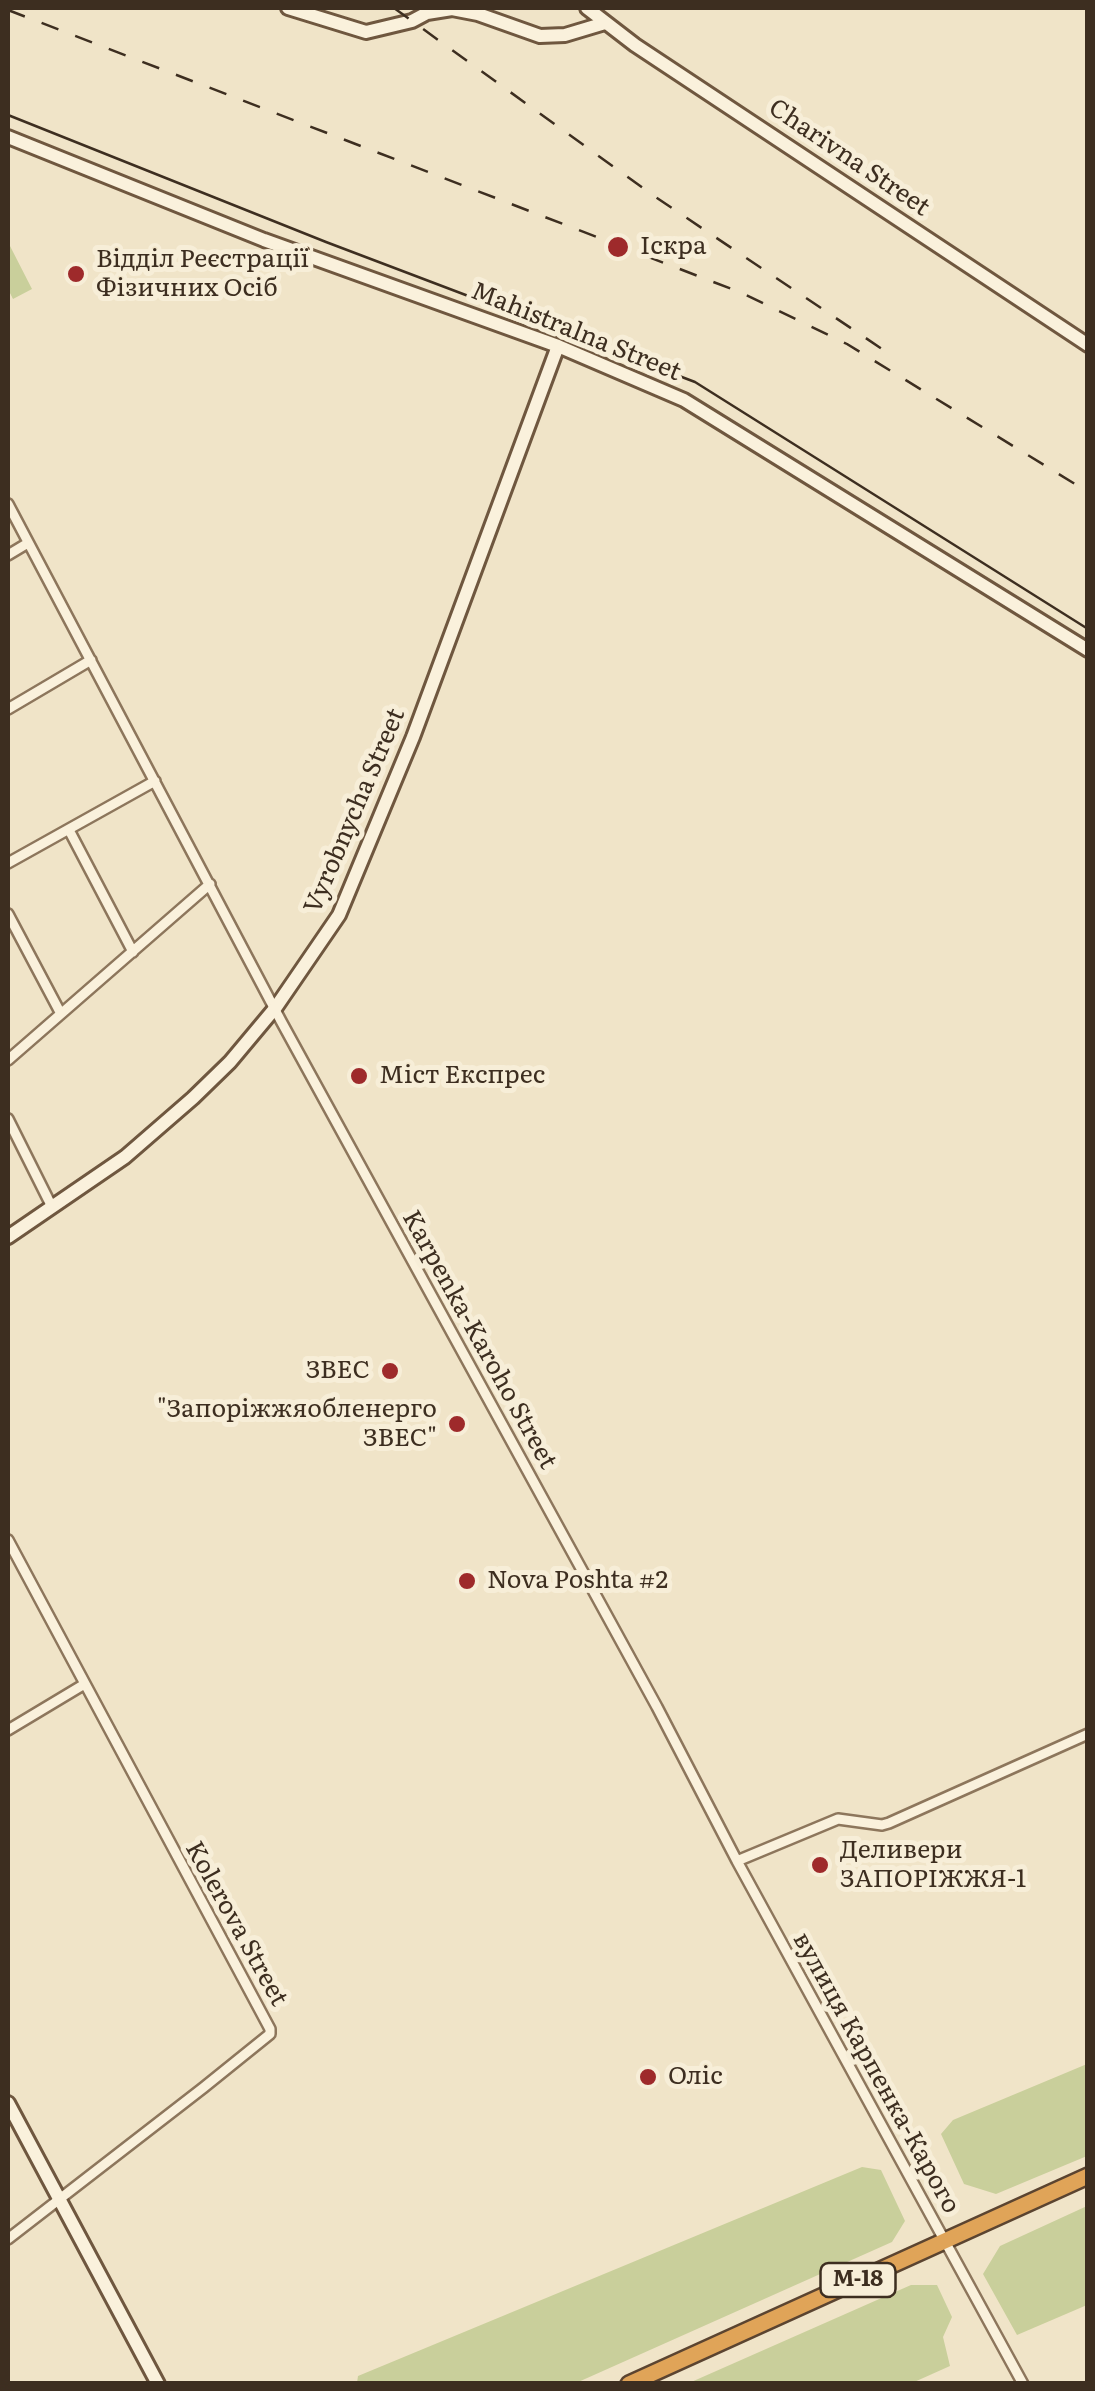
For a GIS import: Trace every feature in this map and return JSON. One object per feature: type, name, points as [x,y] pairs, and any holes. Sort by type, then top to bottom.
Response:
[{"type":"highway","name":"М-18","points":[[629,2384],[1088,2176]]},
{"type":"street","points":[[288,8],[366,32],[412,21],[427,13],[452,10],[478,14],[540,36],[566,35],[605,24]]},
{"type":"street","name":"Charivna Street","points":[[588,8],[605,24],[1088,345]]},
{"type":"street","name":"Mahistralna Street","points":[[8,137],[264,240],[558,346],[684,400],[1088,650]]},
{"type":"street","name":"Vyrobnycha Street","points":[[8,1237],[125,1157],[230,1062],[276,1006],[338,915],[367,854],[558,346]]},
{"type":"street","name":"Karpenka-Karoho Street","points":[[8,504],[281,1021],[657,1708],[771,1926]]},
{"type":"street","points":[[8,554],[28,542]]},
{"type":"street","points":[[8,709],[91,660]]},
{"type":"street","points":[[8,863],[155,781]]},
{"type":"street","points":[[69,830],[134,952]]},
{"type":"street","points":[[8,1060],[210,884]]},
{"type":"street","points":[[8,914],[61,1014]]},
{"type":"street","points":[[8,1119],[52,1206]]},
{"type":"street","name":"Kolerova Street","points":[[8,1540],[12,1558],[270,2030],[8,2239]]},
{"type":"street","points":[[8,1730],[83,1685]]},
{"type":"street","points":[[737,1861],[838,1819],[889,1823],[1088,1734]]},
{"type":"street","name":"вулиця Карпенка-Карого","points":[[771,1926],[947,2239],[1023,2384]]},
{"type":"street","points":[[8,2103],[158,2384]]},
{"type":"green space","points":[[10,246],[32,289],[13,299],[8,289]]},
{"type":"green space","points":[[1087,2064],[1087,2156],[996,2194],[964,2184],[941,2134],[953,2120]]},
{"type":"green space","points":[[862,2167],[881,2170],[905,2221],[892,2242],[576,2383],[357,2383],[358,2376]]},
{"type":"green space","points":[[1087,2206],[1087,2305],[1017,2335],[983,2274],[1000,2246]]},
{"type":"green space","points":[[911,2285],[937,2285],[952,2317],[943,2337],[950,2366],[912,2383],[689,2383]]},
{"type":"tram line","points":[[8,115],[326,242],[695,382],[1088,629]]},
{"type":"railway","points":[[394,8],[654,196],[894,357]]},
{"type":"railway","points":[[8,10],[742,293],[847,344],[1088,492]]},
{"type":"place","name":"Іскра","points":[[618,247]]},
{"type":"place","name":"Відділ Реєстрації Фізичних Осіб","points":[[76,274]]},
{"type":"place","name":"Мiст Експрес","points":[[359,1076]]},
{"type":"place","name":"ЗВЕС","points":[[390,1371]]},
{"type":"place","name":"\"Запоріжжяобленерго ЗВЕС\"","points":[[457,1424]]},
{"type":"place","name":"Nova Poshta #2","points":[[467,1581]]},
{"type":"place","name":"Деливери ЗАПОРІЖЖЯ-1","points":[[820,1865]]},
{"type":"place","name":"Оліс","points":[[648,2077]]}]
